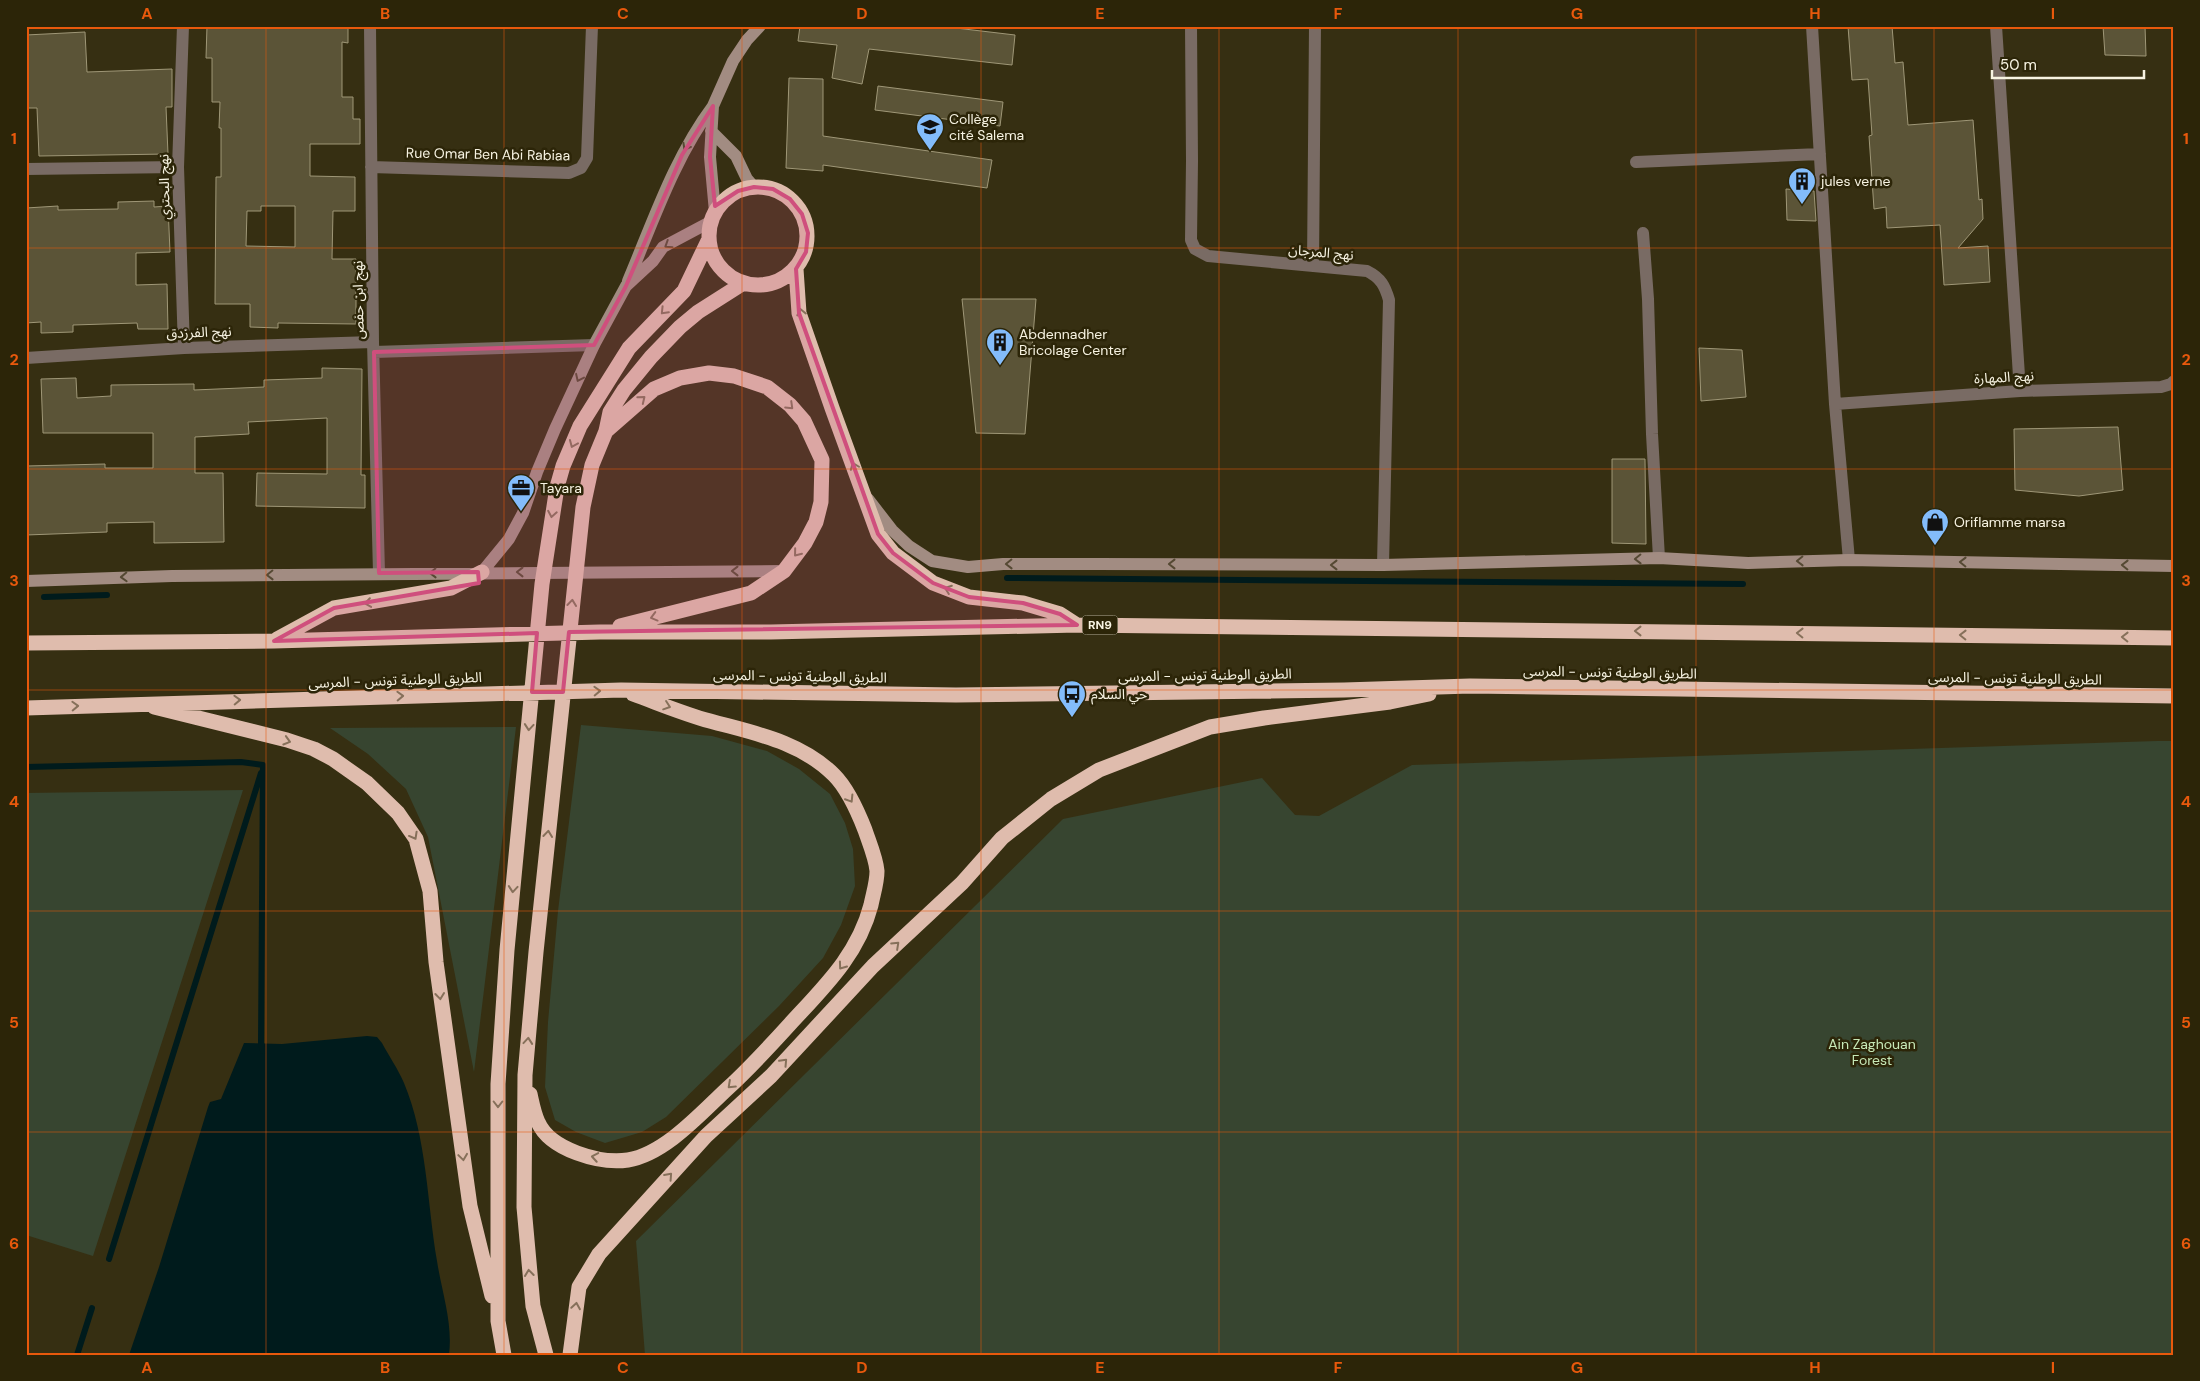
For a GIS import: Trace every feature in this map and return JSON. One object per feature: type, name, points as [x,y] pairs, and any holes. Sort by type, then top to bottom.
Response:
[{"type":"highway","points":[[498,1321],[498,1084],[507,950],[542,584],[550,523],[563,466],[580,426],[629,348],[684,291],[708,241],[713,217],[725,199],[738,191],[754,187],[773,189],[790,199],[802,214],[808,233],[806,252],[796,269],[781,281],[762,286],[742,284],[726,274],[714,259],[708,241]]},
{"type":"highway","points":[[796,269],[800,313],[832,408],[878,534],[893,554],[932,583],[969,597],[1023,603],[1060,614],[1077,625]]},
{"type":"highway","points":[[546,1355],[533,1306],[525,1224],[525,1075],[579,540],[589,478],[606,431],[610,412],[624,390],[651,357],[698,312],[742,284]]},
{"type":"highway","points":[[600,632],[751,593],[784,571],[805,543],[816,522],[821,502],[823,476],[822,460],[813,438],[790,405],[767,387],[734,376],[709,373],[680,378],[654,390],[606,431]]},
{"type":"highway","points":[[274,641],[334,608],[451,588],[482,572]]},
{"type":"highway","name":"RN9","points":[[26,643],[274,641],[600,632],[771,632],[1077,625],[2174,638]]},
{"type":"highway","points":[[570,1355],[579,1287],[599,1254],[706,1136],[771,1076],[873,966],[962,883],[1002,838],[1051,799],[1099,770],[1210,727],[1390,702],[1470,686]]},
{"type":"highway","name":"الطريق الوطنية تونس - المرسى","points":[[26,708],[138,703],[621,690],[956,695],[1344,690],[1470,686],[2174,696]]},
{"type":"highway","points":[[525,1075],[538,1124],[552,1140],[577,1154],[612,1160],[628,1160],[659,1148],[682,1130],[746,1070],[834,976],[860,937],[875,889],[877,870],[858,812],[835,776],[819,762],[767,736],[709,721],[621,690]]},
{"type":"highway","points":[[138,703],[208,722],[287,740],[314,749],[367,783],[398,813],[416,839],[430,891],[444,1021],[470,1206],[498,1321],[504,1355]]},
{"type":"street","name":"نهج البحتري","points":[[183,26],[178,167],[184,348]]},
{"type":"street","name":"نهج ابن حفص","points":[[370,26],[373,347],[379,574]]},
{"type":"street","name":"Rue Omar Ben Abi Rabiaa","points":[[371,167],[569,173],[580,168],[587,158],[592,26]]},
{"type":"street","points":[[482,572],[509,539],[523,513],[540,463],[594,345],[626,286],[682,155],[696,128],[713,106],[733,61],[747,40],[760,26]]},
{"type":"street","name":"نهج المرجان","points":[[1191,26],[1192,161],[1190,240],[1192,244],[1202,254],[1208,256],[1367,271],[1376,275],[1382,281],[1389,300],[1383,565]]},
{"type":"street","points":[[1313,266],[1315,26]]},
{"type":"street","points":[[1812,26],[1835,404],[1849,560]]},
{"type":"street","points":[[1996,26],[2020,391]]},
{"type":"street","points":[[626,286],[653,261],[663,247],[713,217],[711,131],[713,106]]},
{"type":"street","points":[[711,131],[736,156],[747,179],[754,187]]},
{"type":"street","points":[[1636,162],[1820,154]]},
{"type":"street","points":[[26,169],[178,167]]},
{"type":"street","points":[[1643,234],[1648,299],[1652,434],[1659,558]]},
{"type":"street","name":"نهج الفرزدق","points":[[26,358],[184,348],[594,345]]},
{"type":"street","name":"نهج المهارة","points":[[1835,404],[2020,391],[2161,387],[2174,381]]},
{"type":"street","points":[[864,494],[892,530],[909,546],[932,561],[968,567],[1088,564],[1383,565],[1659,558],[1748,563],[1849,560],[2174,566]]},
{"type":"street","points":[[26,581],[172,576],[784,571]]},
{"type":"highlighted area","points":[[713,106],[710,157],[715,206],[738,191],[754,187],[773,189],[790,199],[802,214],[808,233],[806,252],[796,269],[799,313],[878,534],[893,553],[933,583],[969,597],[1023,603],[1060,614],[1077,625],[569,632],[563,692],[532,692],[537,633],[274,641],[334,608],[479,583],[478,572],[379,573],[374,352],[594,345],[626,286],[682,155]]},
{"type":"green space","points":[[581,725],[712,736],[767,751],[799,769],[830,794],[845,823],[853,849],[855,886],[841,925],[823,958],[779,1006],[666,1117],[642,1132],[605,1143],[576,1132],[555,1120],[545,1087],[548,1022],[558,911]]},
{"type":"green space","points":[[516,727],[474,1072],[428,837],[406,789],[368,754],[330,728]]},
{"type":"green space","name":"Ain Zaghouan Forest","points":[[2174,741],[2174,1355],[645,1355],[636,1241],[1063,819],[1262,778],[1295,815],[1319,816],[1412,765]]},
{"type":"green space","points":[[243,790],[93,1256],[26,1235],[26,793]]},
{"type":"water","points":[[367,1036],[377,1037],[382,1043],[404,1083],[412,1104],[422,1148],[437,1261],[450,1331],[449,1355],[129,1355],[159,1267],[208,1107],[210,1102],[221,1099],[244,1043],[282,1044]]},
{"type":"building","points":[[207,26],[348,26],[348,43],[342,42],[342,97],[353,97],[353,119],[360,119],[360,144],[310,144],[310,176],[355,177],[355,211],[333,211],[332,259],[356,259],[356,324],[278,323],[278,328],[250,327],[250,304],[215,304],[216,177],[221,177],[221,128],[219,128],[220,102],[212,102],[212,58],[206,58]],"holes":[[[261,206],[295,206],[295,247],[246,246],[247,211],[261,211]]]},
{"type":"building","points":[[800,26],[939,26],[1015,35],[1012,65],[869,49],[862,84],[832,78],[837,45],[798,41]]},
{"type":"building","points":[[1848,26],[1892,26],[1895,63],[1903,62],[1908,125],[1973,120],[1979,200],[1982,199],[1983,219],[1958,248],[1988,246],[1990,282],[1944,285],[1940,225],[1887,228],[1886,207],[1874,209],[1869,136],[1872,135],[1868,79],[1852,80]]},
{"type":"building","points":[[2103,26],[2145,26],[2146,56],[2105,55]]},
{"type":"building","points":[[85,32],[87,72],[172,69],[172,107],[166,107],[168,154],[39,156],[37,108],[26,108],[26,35]]},
{"type":"building","points":[[789,78],[823,79],[823,136],[992,160],[987,188],[823,165],[823,171],[786,168]]},
{"type":"building","points":[[878,86],[1003,102],[1000,126],[875,110]]},
{"type":"building","name":"jules verne","points":[[1786,189],[1814,191],[1816,221],[1787,220]]},
{"type":"building","points":[[154,201],[154,207],[168,206],[170,252],[136,253],[136,285],[167,284],[168,329],[138,329],[137,323],[73,325],[73,332],[41,333],[41,322],[26,323],[26,208],[58,206],[58,210],[118,209],[118,202]]},
{"type":"building","name":"Abdennadher Bricolage Center","points":[[962,299],[1036,299],[1025,434],[976,433]]},
{"type":"building","points":[[1699,348],[1742,350],[1746,397],[1701,401]]},
{"type":"building","points":[[322,368],[362,369],[361,475],[365,475],[365,508],[256,506],[257,473],[327,474],[327,418],[248,422],[249,434],[195,437],[195,473],[223,473],[224,542],[154,543],[154,522],[107,523],[107,532],[26,535],[26,466],[105,464],[105,468],[153,468],[153,433],[43,433],[41,379],[76,378],[77,398],[111,396],[111,385],[194,384],[194,390],[264,387],[264,380],[322,378]]},
{"type":"building","points":[[2118,427],[2123,490],[2079,496],[2015,490],[2014,429]]},
{"type":"building","points":[[1612,459],[1645,459],[1646,544],[1612,543]]},
{"type":"waterway","points":[[1007,578],[1743,584]]},
{"type":"waterway","points":[[44,597],[107,595]]},
{"type":"waterway","points":[[26,767],[241,762],[263,765]]},
{"type":"waterway","points":[[263,765],[261,1043],[263,1051]]},
{"type":"waterway","points":[[109,1259],[261,773]]},
{"type":"waterway","points":[[77,1355],[92,1308]]},
{"type":"place","name":"Collège cité Salema","points":[[930,151]]},
{"type":"place","name":"jules verne","points":[[1802,205]]},
{"type":"place","name":"Abdennadher Bricolage Center","points":[[1000,366]]},
{"type":"place","name":"Tayara","points":[[521,512]]},
{"type":"place","name":"Oriflamme marsa","points":[[1935,546]]},
{"type":"place","name":"حي السلام","points":[[1072,718]]}]
